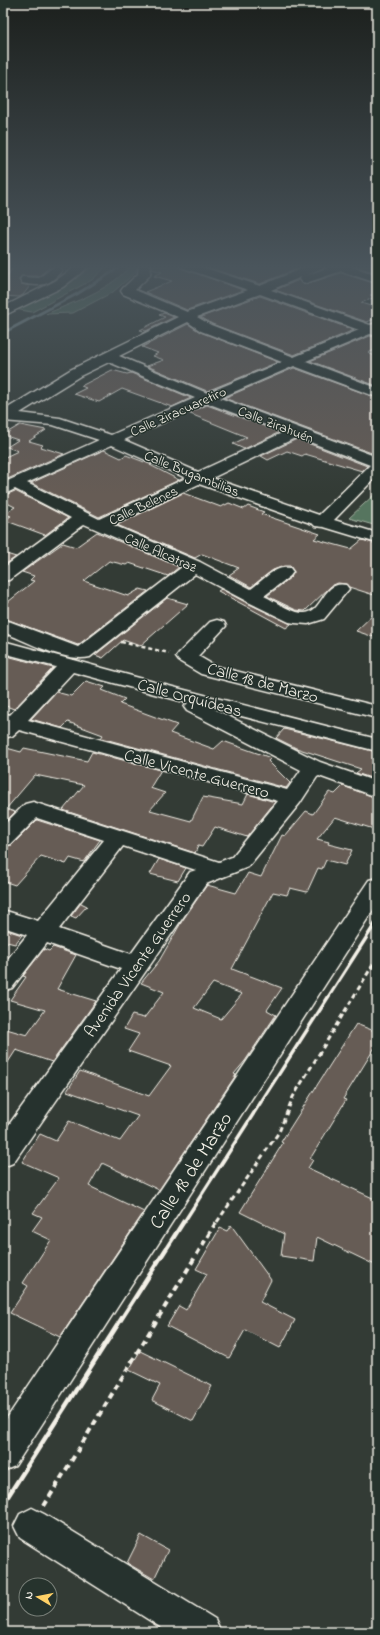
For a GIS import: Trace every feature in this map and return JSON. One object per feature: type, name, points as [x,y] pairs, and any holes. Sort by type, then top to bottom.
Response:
[{"type":"street","points":[[4,416],[75,373],[140,341]]},
{"type":"street","points":[[241,341],[377,393]]},
{"type":"street","name":"Calle Ziracuaretiro","points":[[9,486],[207,398],[293,361],[345,341]]},
{"type":"street","name":"Calle Zirahuén","points":[[109,356],[207,398],[377,462]]},
{"type":"street","points":[[30,401],[65,424],[78,436],[45,470]]},
{"type":"street","name":"Calle Bugambilias","points":[[4,416],[65,424],[113,440],[200,478],[321,523],[377,538]]},
{"type":"street","name":"Calle Belenes","points":[[99,526],[296,432]]},
{"type":"street","points":[[321,523],[377,467]]},
{"type":"street","name":"Calle Alcatraz","points":[[9,486],[194,566],[295,618],[308,619],[318,615],[340,588]]},
{"type":"street","name":"Calle Belenes","points":[[3,576],[82,518]]},
{"type":"street","points":[[3,625],[73,653],[83,653],[194,566]]},
{"type":"street","points":[[252,597],[284,572]]},
{"type":"street","points":[[186,657],[217,626]]},
{"type":"street","name":"Calle Orquídeas","points":[[3,646],[158,689],[377,745]]},
{"type":"street","name":"Calle 18 de Marzo","points":[[186,657],[208,670],[377,712]]},
{"type":"street","points":[[7,725],[69,665]]},
{"type":"street","points":[[158,689],[316,769],[377,790]]},
{"type":"street","name":"Calle Vicente Guerrero","points":[[7,725],[292,798],[310,772],[316,769]]},
{"type":"street","name":"Avenida Vicente Guerrero","points":[[4,1152],[198,878],[240,862],[292,798]]},
{"type":"street","points":[[3,839],[33,809],[220,870]]},
{"type":"street","points":[[3,982],[118,837]]},
{"type":"street","name":"Calle 18 de Marzo","points":[[3,1454],[377,886]]},
{"type":"street","points":[[3,918],[136,965]]},
{"type":"street","points":[[32,1526],[202,1632]]},
{"type":"path","name":"Calle 18 de Marzo","points":[[103,638],[186,657]]},
{"type":"path","points":[[32,1526],[224,1210],[279,1132],[293,1097],[377,958]]},
{"type":"green space","points":[[377,492],[377,526],[349,518]]},
{"type":"building","points":[[153,341],[224,341],[278,362],[207,391],[147,366],[164,360],[153,356],[158,353],[142,347]]},
{"type":"building","points":[[258,341],[327,341],[294,355]]},
{"type":"building","points":[[357,341],[377,341],[377,349],[368,353],[377,357],[377,386],[310,361]]},
{"type":"building","points":[[294,368],[377,398],[377,455],[224,398]]},
{"type":"building","points":[[112,370],[127,374],[131,373],[191,398],[172,407],[122,389],[99,402],[74,394],[86,388],[81,386]]},
{"type":"building","points":[[207,405],[280,432],[244,449],[233,444],[247,437],[188,413]]},
{"type":"building","points":[[20,425],[46,430],[29,441],[43,445],[41,447],[64,454],[3,481],[3,458],[18,451],[7,447],[18,440],[3,435]]},
{"type":"building","points":[[297,439],[367,466],[362,471],[305,454],[302,456],[287,451],[268,460],[261,456]]},
{"type":"building","points":[[104,450],[121,458],[126,455],[152,465],[150,465],[179,480],[99,517],[31,483]]},
{"type":"building","points":[[15,491],[68,518],[45,535],[4,520],[11,516],[4,514],[15,507],[3,501],[3,496]]},
{"type":"building","points":[[183,493],[221,507],[229,503],[244,509],[248,506],[264,512],[261,514],[320,534],[314,539],[351,549],[362,540],[377,544],[377,596],[349,587],[346,584],[338,583],[331,586],[305,611],[296,610],[267,596],[291,577],[294,572],[290,566],[284,566],[273,570],[251,587],[229,575],[239,568],[202,554],[195,558],[117,525]]},
{"type":"building","points":[[97,532],[179,567],[168,576],[129,563],[126,565],[109,561],[84,581],[128,596],[140,589],[148,591],[78,645],[3,618],[3,606],[34,581],[30,580],[34,576],[22,572],[63,543],[76,547]]},
{"type":"building","points":[[3,553],[16,557],[3,566]]},
{"type":"building","points":[[221,589],[291,624],[286,628],[218,591]]},
{"type":"building","points":[[167,598],[188,604],[140,646],[123,640],[103,658],[95,655]]},
{"type":"building","points":[[377,611],[377,638],[356,631]]},
{"type":"building","points":[[3,655],[53,668],[14,709],[3,705]]},
{"type":"building","points":[[86,681],[105,687],[102,690],[125,699],[120,704],[177,725],[170,733],[214,749],[223,741],[271,758],[268,761],[290,783],[286,788],[101,738],[103,735],[68,722],[62,728],[31,719],[56,692],[71,696]]},
{"type":"building","points":[[284,729],[377,752],[377,780],[356,773],[361,769],[296,748],[276,738]]},
{"type":"building","points":[[3,747],[21,752],[24,748],[87,761],[92,752],[161,770],[150,788],[165,793],[150,810],[191,821],[203,797],[243,804],[248,794],[275,802],[247,837],[215,827],[202,847],[198,846],[195,853],[63,810],[84,785],[35,775],[6,809],[15,812],[3,824]]},
{"type":"building","points":[[343,786],[377,798],[372,811],[377,812],[377,830],[335,817],[317,839],[329,842],[328,844],[352,850],[345,865],[326,860],[322,869],[318,868],[307,892],[290,888],[287,895],[273,892],[232,969],[282,988],[267,1010],[276,1015],[245,1061],[234,1074],[236,1075],[159,1190],[102,1163],[89,1186],[144,1212],[60,1337],[10,1313],[28,1286],[23,1283],[51,1240],[32,1231],[42,1217],[33,1213],[59,1178],[22,1162],[40,1134],[56,1141],[69,1121],[120,1141],[138,1116],[67,1091],[80,1071],[149,1096],[171,1066],[128,1051],[139,1034],[124,1029],[132,1015],[144,1018],[164,992],[141,983],[159,961],[182,921],[207,885],[236,893],[248,873],[261,877],[282,835],[285,836],[306,811],[313,814],[329,792],[335,794]],"holes":[[[213,983],[242,994],[221,1019],[194,1008]]]},
{"type":"building","points":[[37,820],[100,840],[84,862],[70,858],[66,864],[41,856],[15,885],[3,881],[3,847],[12,845]]},
{"type":"building","points":[[159,859],[186,868],[178,881],[150,874]]},
{"type":"building","points":[[81,903],[87,906],[76,918],[71,916]]},
{"type":"building","points":[[3,929],[22,935],[15,944],[3,941]]},
{"type":"building","points":[[53,947],[76,955],[57,989],[96,1001],[52,1062],[16,1050],[3,1070],[3,1028],[27,1035],[45,1010],[10,1000],[26,977],[23,976],[44,949],[49,951]]},
{"type":"building","points":[[356,1024],[377,1032],[377,1044],[343,1099],[346,1100],[310,1159],[313,1160],[308,1168],[377,1200],[377,1266],[317,1237],[314,1261],[281,1256],[284,1234],[240,1212],[283,1143],[281,1142]]},
{"type":"building","points":[[231,1225],[271,1280],[260,1302],[295,1320],[280,1348],[245,1330],[229,1358],[167,1326],[179,1306],[186,1310],[207,1274],[196,1269],[220,1228],[227,1231]]},
{"type":"building","points":[[140,1351],[212,1386],[193,1421],[152,1400],[160,1385],[129,1370]]},
{"type":"building","points":[[141,1535],[168,1550],[154,1579],[127,1563]]},
{"type":"railway","points":[[184,1222],[377,921]]},
{"type":"railway","points":[[3,1504],[184,1221]]}]
